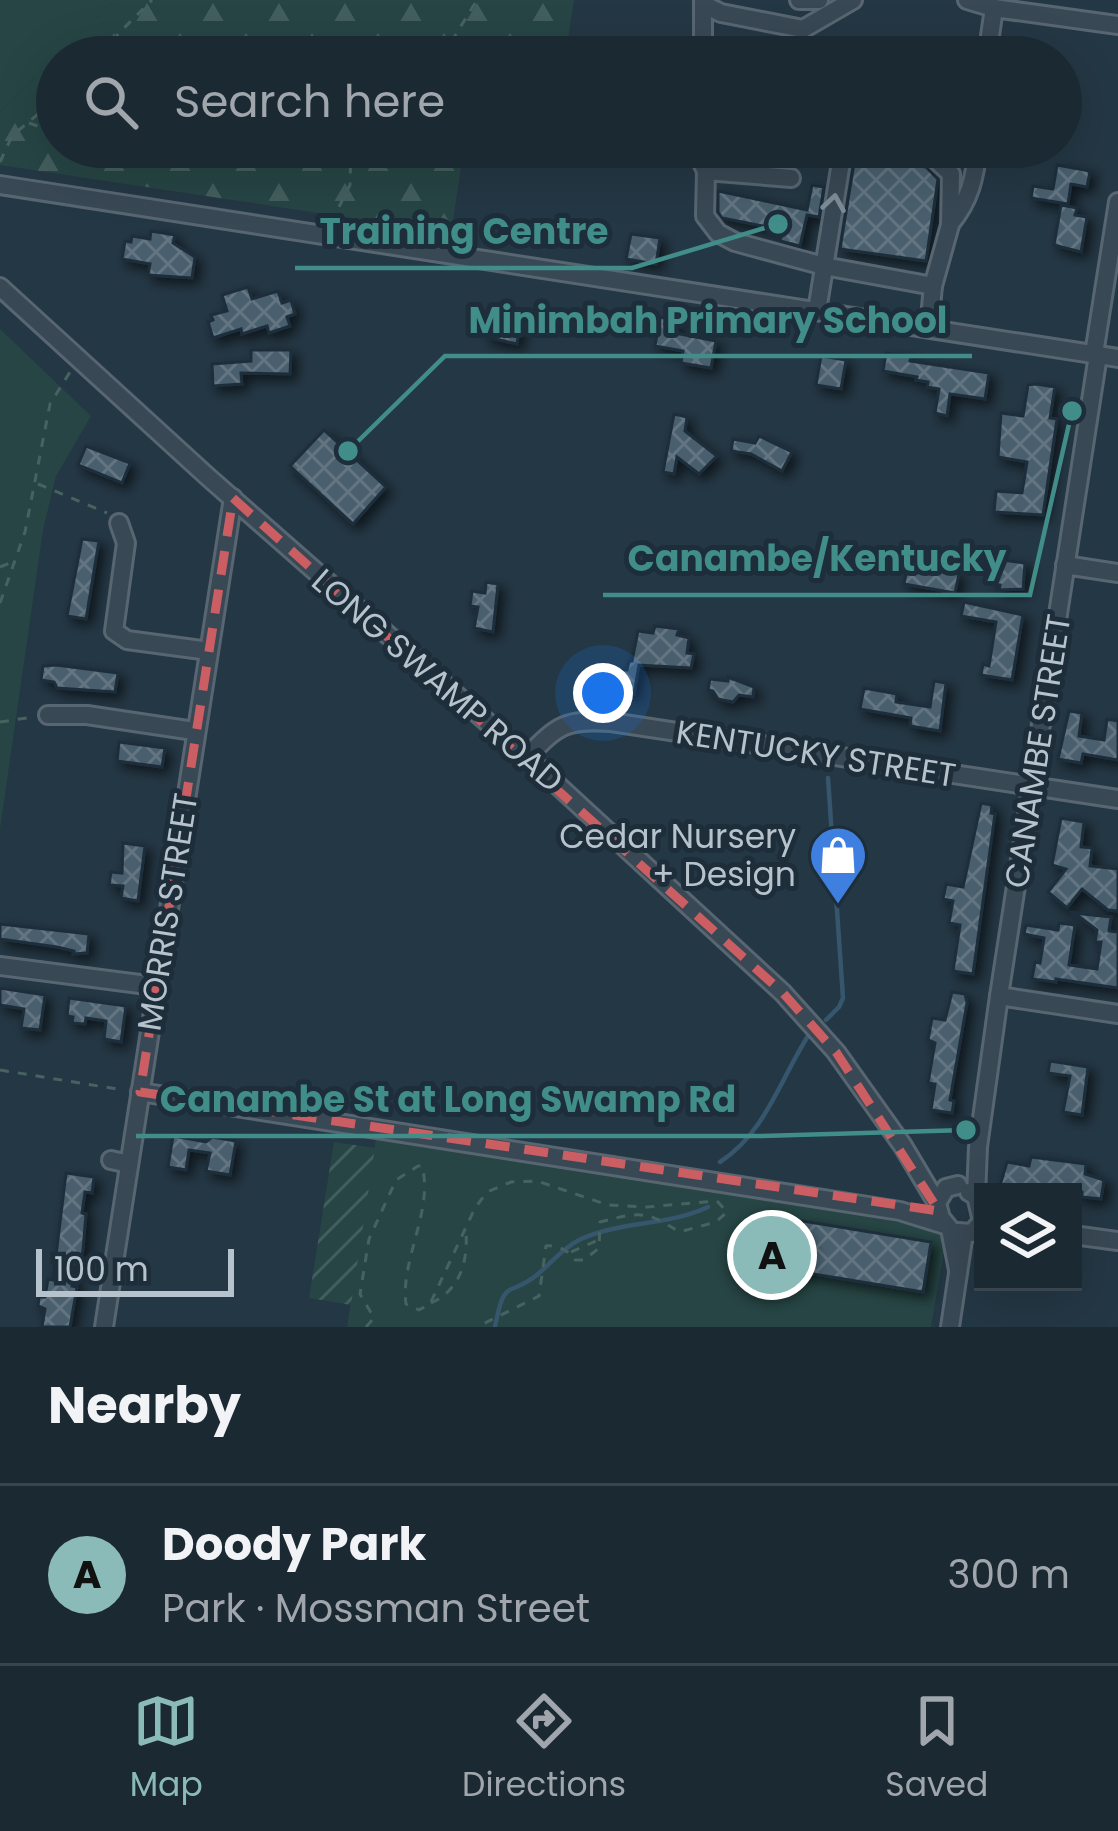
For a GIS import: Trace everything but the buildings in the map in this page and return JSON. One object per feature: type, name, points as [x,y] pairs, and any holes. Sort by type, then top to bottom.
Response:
[{"type":"street","points":[[799,0],[819,0]]},
{"type":"street","points":[[703,2],[721,13],[803,29],[853,0]]},
{"type":"street","points":[[967,0],[1118,25]]},
{"type":"street","points":[[703,2],[703,36]]},
{"type":"street","points":[[990,36],[994,8]]},
{"type":"street","points":[[817,311],[840,168]]},
{"type":"street","points":[[928,328],[933,286],[950,225],[951,174],[945,168]]},
{"type":"street","points":[[950,225],[964,207],[976,168]]},
{"type":"street","points":[[791,178],[706,170],[704,216],[718,233],[735,242],[824,266],[933,286]]},
{"type":"street","points":[[0,184],[1118,358]]},
{"type":"street","name":"CANAMBE STREET","points":[[950,1327],[962,1212],[978,1147],[1118,202]]},
{"type":"street","name":"LONG SWAMP ROAD","points":[[0,287],[783,993],[836,1052],[903,1146],[962,1212]]},
{"type":"street","name":"MORRIS STREET","points":[[104,1327],[120,1162],[140,1093],[233,498]]},
{"type":"street","points":[[119,523],[126,542],[114,632],[127,640],[209,651]]},
{"type":"street","points":[[1065,565],[1118,573]]},
{"type":"street","points":[[49,716],[87,715],[194,730]]},
{"type":"street","name":"KENTUCKY STREET","points":[[527,758],[560,724],[584,720],[1118,799]]},
{"type":"street","points":[[0,965],[155,986]]},
{"type":"street","points":[[999,996],[1118,1014]]},
{"type":"street","points":[[140,1093],[900,1211],[962,1212]]},
{"type":"street","points":[[1082,1235],[1118,1241]]},
{"type":"path","points":[[117,36],[152,0]]},
{"type":"path","points":[[455,36],[477,0]]},
{"type":"path","points":[[0,162],[12,136],[36,115]]},
{"type":"path","points":[[27,122],[36,125]]},
{"type":"path","points":[[323,235],[350,185],[350,168]]},
{"type":"path","points":[[0,603],[37,483],[50,404],[65,376],[81,360]]},
{"type":"path","points":[[37,483],[75,497],[119,523]]},
{"type":"path","points":[[0,567],[13,561]]},
{"type":"path","points":[[0,722],[49,716]]},
{"type":"path","points":[[0,1070],[140,1093]]},
{"type":"path","points":[[366,1327],[374,1318],[360,1294],[369,1239],[396,1180],[418,1166],[424,1175],[404,1287],[406,1304],[418,1310],[447,1296],[459,1281],[466,1231]]},
{"type":"path","points":[[430,1304],[448,1259],[487,1192],[524,1181],[550,1184],[608,1205],[717,1201],[728,1212],[699,1228],[679,1232],[645,1213],[600,1222],[599,1248],[584,1260],[546,1246],[539,1296],[477,1327]]},
{"type":"path","points":[[570,1253],[599,1239]]},
{"type":"highlighted area","points":[[233,498],[783,993],[836,1052],[939,1211],[140,1092]]},
{"type":"green space","points":[[0,0],[115,0],[78,36],[36,36],[36,77],[0,112]]},
{"type":"green space","points":[[115,0],[574,0],[568,36],[78,36]]},
{"type":"green space","points":[[36,77],[36,168],[461,168],[451,233],[0,165],[0,112]]},
{"type":"green space","points":[[0,329],[91,416],[56,476],[43,530],[0,829]]},
{"type":"green space","points":[[376,1138],[939,1228],[946,1240],[931,1327],[347,1327]]},
{"type":"green space","points":[[334,1142],[375,1148],[351,1305],[309,1298]]},
{"type":"waterway","points":[[826,1020],[843,998],[828,778]]},
{"type":"waterway","points":[[720,1162],[760,1121],[808,1036]]},
{"type":"waterway","points":[[495,1327],[505,1294],[538,1274],[575,1242],[708,1207]]},
{"type":"place","name":"Training Centre","points":[[778,224]]},
{"type":"place","name":"Canambe/Kentucky","points":[[1072,411]]},
{"type":"place","name":"Minimbah Primary School","points":[[348,451]]},
{"type":"place","name":"Cedar Nursery + Design","points":[[838,906]]},
{"type":"place","name":"Canambe St at Long Swamp Rd","points":[[966,1130]]},
{"type":"place","name":"Doody Park","points":[[772,1255]]}]
